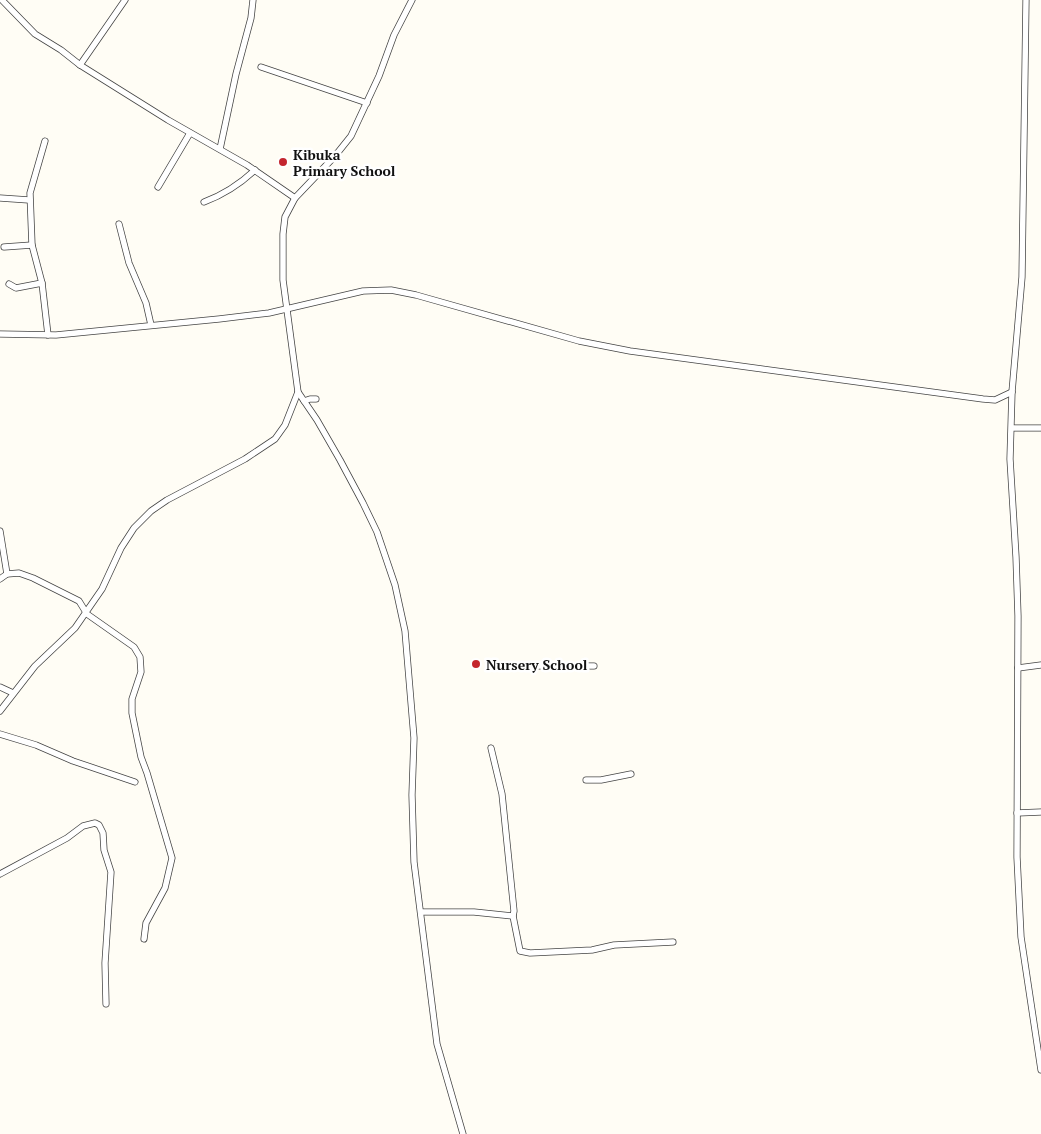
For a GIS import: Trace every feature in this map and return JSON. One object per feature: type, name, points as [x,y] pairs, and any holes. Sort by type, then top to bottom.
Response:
[{"type":"street","points":[[2,0],[35,34],[62,50],[80,65],[190,133],[255,170],[295,198]]},
{"type":"street","points":[[80,65],[125,0]]},
{"type":"street","points":[[220,149],[236,74],[249,27],[253,0]]},
{"type":"street","points":[[412,0],[394,35],[367,103],[351,136],[335,156],[295,198],[285,218],[283,280],[298,392],[317,420],[364,503],[377,532],[394,584],[405,631],[414,738],[412,795],[414,862],[437,1044],[463,1134]]},
{"type":"street","points":[[1026,0],[1022,277],[1012,392],[1010,459],[1016,557],[1018,668],[1017,858],[1021,938],[1039,1035],[1041,1070]]},
{"type":"street","points":[[261,67],[367,103]]},
{"type":"street","points":[[158,187],[190,133]]},
{"type":"street","points":[[45,141],[29,200],[32,245],[42,283],[48,335]]},
{"type":"street","points":[[204,202],[234,187],[255,170]]},
{"type":"street","points":[[0,198],[29,200]]},
{"type":"street","points":[[119,224],[129,263],[146,304],[151,325]]},
{"type":"street","points":[[4,247],[32,245]]},
{"type":"street","points":[[9,284],[16,288],[42,283]]},
{"type":"street","points":[[0,334],[48,335],[261,314],[363,291],[391,290],[416,295],[580,342],[630,351],[983,399],[995,400],[1012,392]]},
{"type":"street","points":[[0,710],[36,666],[75,628],[102,589],[121,548],[134,528],[151,511],[166,500],[245,459],[275,439],[285,425],[298,392]]},
{"type":"street","points":[[304,401],[316,399]]},
{"type":"street","points":[[1012,428],[1041,428]]},
{"type":"street","points":[[0,531],[7,574]]},
{"type":"street","points":[[0,579],[7,574],[19,573],[79,601],[87,614],[134,647],[142,661],[141,672],[132,700],[132,714],[141,757],[172,858],[165,888],[146,923],[144,939]]},
{"type":"street","points":[[1018,668],[1041,665]]},
{"type":"street","points":[[540,666],[594,666]]},
{"type":"street","points":[[0,687],[13,693]]},
{"type":"street","points":[[0,734],[36,745],[74,761],[135,782]]},
{"type":"street","points":[[491,748],[502,794],[513,916],[520,951],[530,954],[592,950],[614,945],[673,942]]},
{"type":"street","points":[[586,780],[601,780],[631,774]]},
{"type":"street","points":[[1017,813],[1041,812]]},
{"type":"street","points":[[0,874],[67,838],[83,826],[95,823],[99,825],[104,832],[104,850],[111,872],[105,964],[106,1004]]},
{"type":"street","points":[[421,912],[474,912],[513,916]]},
{"type":"place","name":"Kibuka Primary School","points":[[283,162]]},
{"type":"place","name":"Nursery School","points":[[476,664]]}]
